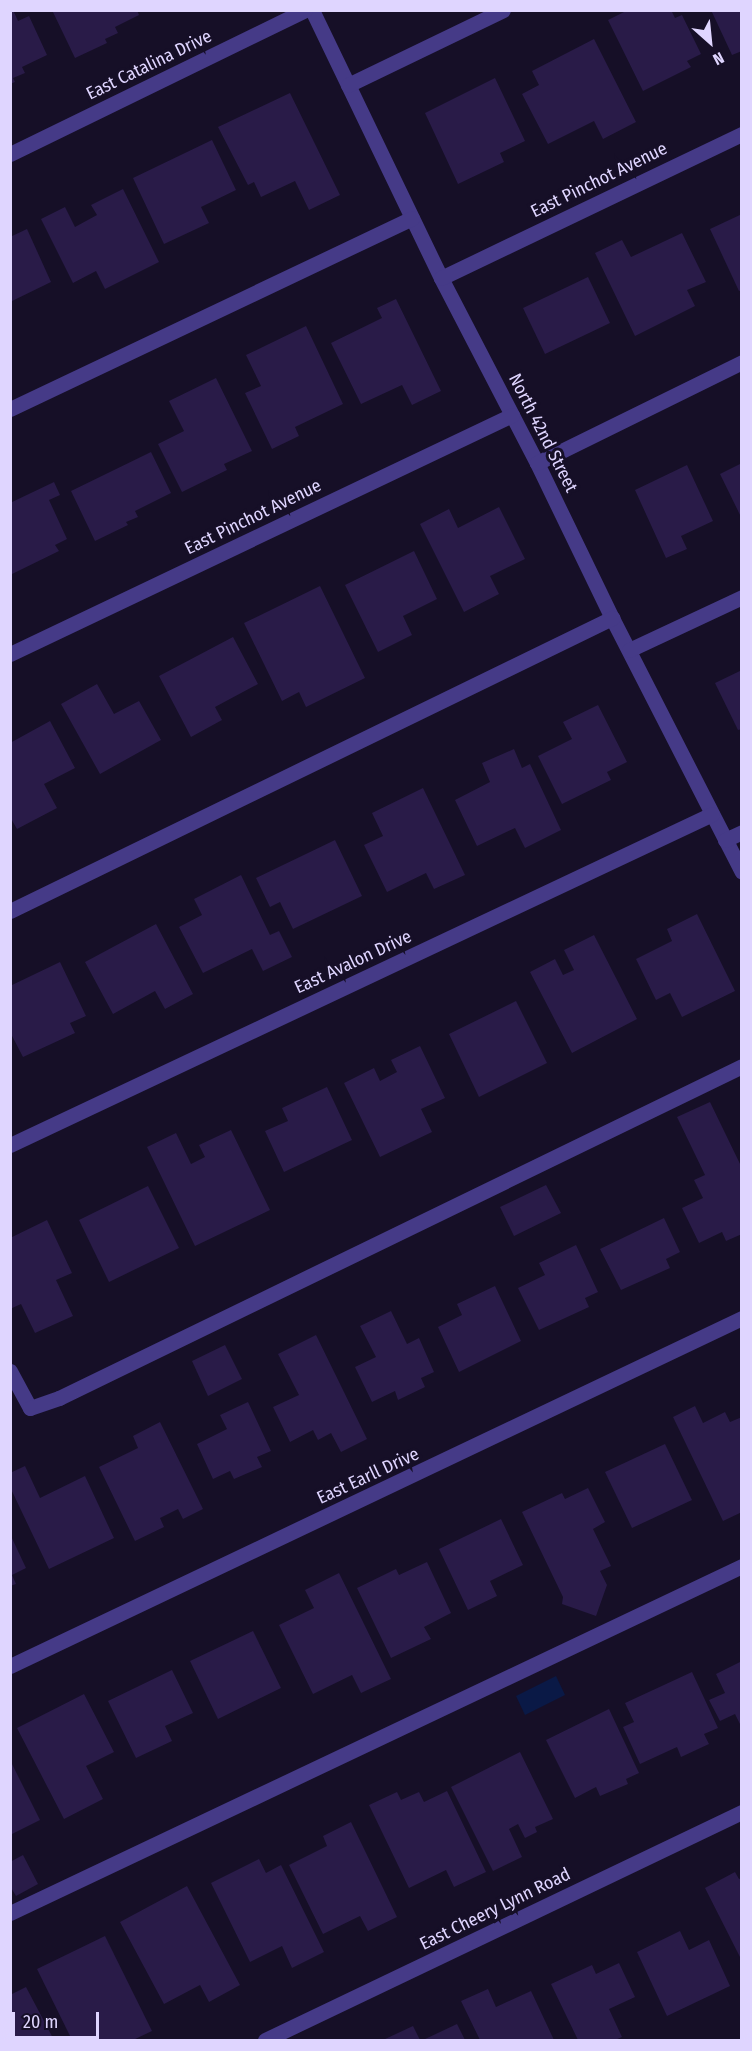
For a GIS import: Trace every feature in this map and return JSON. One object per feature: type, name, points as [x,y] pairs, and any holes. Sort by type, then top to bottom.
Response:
[{"type":"street","name":"East Catalina Drive","points":[[10,154],[304,10]]},
{"type":"street","name":"North 42nd Street","points":[[312,10],[441,278],[537,462],[612,618],[741,872]]},
{"type":"street","points":[[348,85],[503,10]]},
{"type":"street","name":"East Pinchot Avenue","points":[[441,278],[741,134]]},
{"type":"street","points":[[10,409],[412,218]]},
{"type":"street","points":[[537,462],[741,362]]},
{"type":"street","name":"East Pinchot Avenue","points":[[10,654],[512,415]]},
{"type":"street","points":[[629,650],[741,597]]},
{"type":"street","points":[[10,911],[612,618]]},
{"type":"street","name":"East Avalon Drive","points":[[10,1145],[712,814]]},
{"type":"street","points":[[725,840],[741,832]]},
{"type":"street","points":[[10,1371],[30,1408],[59,1398],[741,1066]]},
{"type":"street","name":"East Earll Drive","points":[[10,1666],[741,1318]]},
{"type":"street","points":[[10,1913],[741,1566]]},
{"type":"street","name":"East Cheery Lynn Road","points":[[265,2040],[741,1812]]},
{"type":"water","points":[[556,1676],[565,1695],[525,1715],[516,1696]]},
{"type":"building","points":[[10,10],[13,10],[18,21],[29,16],[47,55],[22,67],[25,73],[13,78],[15,82],[10,84]]},
{"type":"building","points":[[52,10],[137,10],[139,15],[115,27],[118,33],[105,39],[107,43],[75,58]]},
{"type":"building","points":[[628,10],[671,10],[675,18],[682,15],[701,54],[687,61],[691,67],[643,91],[608,20]]},
{"type":"building","points":[[711,10],[742,10],[742,51],[732,55]]},
{"type":"building","points":[[594,39],[636,122],[603,139],[594,121],[548,144],[522,94],[539,85],[532,71]]},
{"type":"building","points":[[495,78],[525,141],[500,153],[504,162],[458,184],[425,113]]},
{"type":"building","points":[[290,93],[340,195],[309,210],[295,181],[261,197],[254,182],[248,185],[218,127]]},
{"type":"building","points":[[212,140],[236,190],[201,207],[209,223],[164,244],[133,178]]},
{"type":"building","points":[[123,189],[159,262],[105,289],[96,271],[73,283],[41,219],[65,207],[75,227],[97,215],[91,205]]},
{"type":"building","points":[[742,214],[742,290],[739,291],[710,229]]},
{"type":"building","points":[[27,229],[51,282],[10,302],[10,237]]},
{"type":"building","points":[[682,233],[706,282],[687,290],[695,306],[635,336],[595,253],[622,240],[631,257]]},
{"type":"building","points":[[588,277],[610,323],[545,354],[523,308]]},
{"type":"building","points":[[396,299],[441,391],[412,405],[402,385],[361,404],[331,343],[382,318],[377,308]]},
{"type":"building","points":[[306,326],[343,404],[295,427],[299,436],[272,449],[245,393],[261,386],[246,355]]},
{"type":"building","points":[[216,378],[252,451],[224,464],[227,470],[182,492],[158,444],[184,431],[169,401]]},
{"type":"building","points":[[151,452],[171,493],[135,511],[138,517],[126,522],[128,525],[95,541],[71,491]]},
{"type":"building","points":[[742,463],[742,519],[720,474]]},
{"type":"building","points":[[687,465],[713,521],[681,536],[687,549],[666,558],[635,490]]},
{"type":"building","points":[[54,482],[60,495],[49,500],[67,539],[55,545],[59,551],[10,575],[10,503]]},
{"type":"building","points":[[499,507],[525,559],[490,576],[499,594],[464,612],[420,524],[449,509],[458,528]]},
{"type":"building","points":[[414,551],[437,599],[403,616],[412,635],[378,652],[345,585]]},
{"type":"building","points":[[320,586],[365,678],[306,707],[299,692],[282,701],[244,623]]},
{"type":"building","points":[[233,637],[258,684],[215,707],[222,720],[191,737],[159,676]]},
{"type":"building","points":[[742,670],[742,729],[738,730],[715,683]]},
{"type":"building","points":[[97,684],[114,714],[139,701],[161,740],[100,774],[61,704]]},
{"type":"building","points":[[598,705],[627,762],[607,772],[611,780],[562,804],[538,756],[572,739],[563,722]]},
{"type":"building","points":[[50,721],[75,768],[44,784],[57,808],[17,829],[10,817],[10,743]]},
{"type":"building","points":[[514,749],[522,768],[530,764],[561,830],[525,848],[515,828],[477,846],[455,800],[490,782],[482,763]]},
{"type":"building","points":[[423,788],[465,875],[434,889],[426,873],[387,892],[364,845],[383,836],[372,813]]},
{"type":"building","points":[[335,840],[362,896],[293,929],[280,902],[270,907],[256,878]]},
{"type":"building","points":[[241,875],[270,935],[279,931],[292,957],[263,971],[252,949],[203,973],[179,927],[202,915],[194,899]]},
{"type":"building","points":[[697,914],[735,991],[682,1017],[670,993],[656,1000],[636,959],[672,941],[667,929]]},
{"type":"building","points":[[156,924],[193,994],[165,1009],[155,991],[113,1014],[85,962]]},
{"type":"building","points":[[594,935],[637,1019],[572,1053],[530,972],[555,959],[563,975],[574,970],[564,950]]},
{"type":"building","points":[[60,962],[86,1016],[70,1023],[75,1033],[23,1057],[10,1032],[10,986]]},
{"type":"building","points":[[516,1001],[547,1063],[479,1097],[449,1034]]},
{"type":"building","points":[[420,1046],[445,1098],[421,1109],[432,1132],[380,1157],[344,1083],[374,1068],[380,1081],[397,1072],[391,1060]]},
{"type":"building","points":[[327,1087],[352,1140],[284,1172],[265,1131],[288,1121],[282,1108]]},
{"type":"building","points":[[710,1102],[742,1168],[742,1234],[726,1241],[722,1232],[699,1243],[682,1208],[703,1198],[694,1180],[705,1175],[677,1117]]},
{"type":"building","points":[[231,1130],[270,1210],[195,1246],[147,1147],[176,1133],[191,1164],[205,1157],[199,1145]]},
{"type":"building","points":[[546,1185],[561,1213],[514,1236],[500,1207]]},
{"type":"building","points":[[148,1186],[179,1248],[109,1282],[79,1220]]},
{"type":"building","points":[[664,1218],[680,1252],[666,1259],[670,1268],[621,1290],[600,1249]]},
{"type":"building","points":[[47,1220],[72,1273],[56,1280],[73,1316],[35,1333],[21,1304],[10,1309],[10,1238]]},
{"type":"building","points":[[576,1245],[598,1292],[585,1298],[589,1307],[539,1330],[518,1288],[545,1275],[539,1263]]},
{"type":"building","points":[[495,1286],[521,1341],[459,1372],[438,1327],[462,1315],[457,1304]]},
{"type":"building","points":[[391,1311],[407,1344],[419,1338],[434,1372],[421,1378],[425,1387],[398,1400],[395,1391],[372,1402],[355,1367],[376,1357],[360,1326]]},
{"type":"building","points":[[316,1335],[367,1439],[341,1452],[331,1433],[318,1440],[313,1430],[290,1442],[273,1407],[299,1395],[278,1354]]},
{"type":"building","points":[[225,1345],[242,1379],[208,1396],[192,1361]]},
{"type":"building","points":[[248,1402],[271,1451],[257,1457],[262,1467],[234,1479],[230,1471],[213,1479],[197,1444],[227,1429],[220,1415]]},
{"type":"building","points":[[695,1406],[703,1423],[725,1412],[730,1422],[742,1417],[742,1512],[723,1521],[673,1417]]},
{"type":"building","points":[[160,1422],[203,1509],[183,1519],[178,1509],[160,1518],[164,1527],[135,1541],[99,1467],[138,1448],[133,1436]]},
{"type":"building","points":[[665,1444],[692,1500],[632,1528],[605,1472]]},
{"type":"building","points":[[25,1466],[40,1498],[85,1476],[114,1538],[49,1569],[10,1487],[10,1473]]},
{"type":"building","points":[[588,1488],[605,1522],[593,1529],[611,1566],[600,1571],[607,1585],[596,1616],[562,1604],[563,1597],[522,1512],[562,1493],[565,1499]]},
{"type":"building","points":[[501,1519],[523,1565],[490,1581],[497,1596],[468,1610],[439,1549]]},
{"type":"building","points":[[10,1534],[26,1568],[12,1575],[16,1584],[10,1586]]},
{"type":"building","points":[[427,1562],[451,1613],[424,1627],[431,1639],[391,1658],[357,1588],[396,1569],[399,1575]]},
{"type":"building","points":[[339,1573],[391,1679],[361,1693],[352,1675],[313,1694],[279,1625],[314,1608],[305,1590]]},
{"type":"building","points":[[253,1631],[281,1688],[218,1719],[190,1661]]},
{"type":"building","points":[[742,1661],[742,1728],[735,1714],[720,1721],[709,1700],[725,1693],[716,1674]]},
{"type":"building","points":[[172,1670],[193,1713],[165,1726],[172,1741],[136,1758],[108,1701]]},
{"type":"building","points":[[692,1672],[718,1728],[704,1734],[709,1744],[681,1757],[677,1747],[640,1764],[623,1727],[634,1722],[625,1703]]},
{"type":"building","points":[[84,1694],[114,1752],[86,1766],[103,1799],[64,1819],[17,1728]]},
{"type":"building","points":[[609,1709],[639,1773],[626,1779],[628,1784],[600,1796],[596,1787],[575,1798],[546,1740]]},
{"type":"building","points":[[520,1752],[553,1819],[535,1827],[537,1832],[525,1838],[518,1824],[509,1829],[522,1857],[493,1871],[451,1787]]},
{"type":"building","points":[[10,1760],[40,1820],[10,1835]]},
{"type":"building","points":[[447,1791],[486,1872],[454,1887],[446,1870],[409,1888],[369,1805],[397,1792],[401,1800],[419,1792],[424,1802]]},
{"type":"building","points":[[351,1822],[397,1917],[368,1931],[360,1916],[323,1934],[289,1865],[327,1846],[323,1836]]},
{"type":"building","points":[[23,1855],[38,1884],[16,1896],[10,1886],[10,1862]]},
{"type":"building","points":[[259,1859],[266,1873],[281,1865],[324,1952],[292,1968],[282,1946],[250,1962],[211,1883]]},
{"type":"building","points":[[735,1872],[739,1879],[742,1878],[742,1961],[705,1888]]},
{"type":"building","points":[[187,1886],[240,1985],[209,2002],[200,1985],[164,2004],[120,1922]]},
{"type":"building","points":[[680,1931],[689,1950],[709,1940],[730,1986],[667,2016],[637,1952]]},
{"type":"building","points":[[105,1936],[152,2031],[133,2040],[72,2040],[37,1969]]},
{"type":"building","points":[[619,1963],[635,1997],[609,2009],[622,2037],[615,2040],[578,2040],[551,1984],[592,1965],[596,1974]]},
{"type":"building","points":[[26,1987],[54,2040],[10,2040],[10,1995]]},
{"type":"building","points":[[488,1989],[496,2007],[531,1991],[554,2040],[480,2040],[461,2001]]},
{"type":"building","points":[[457,2024],[465,2040],[423,2040]]},
{"type":"building","points":[[413,2026],[420,2040],[383,2040]]}]
